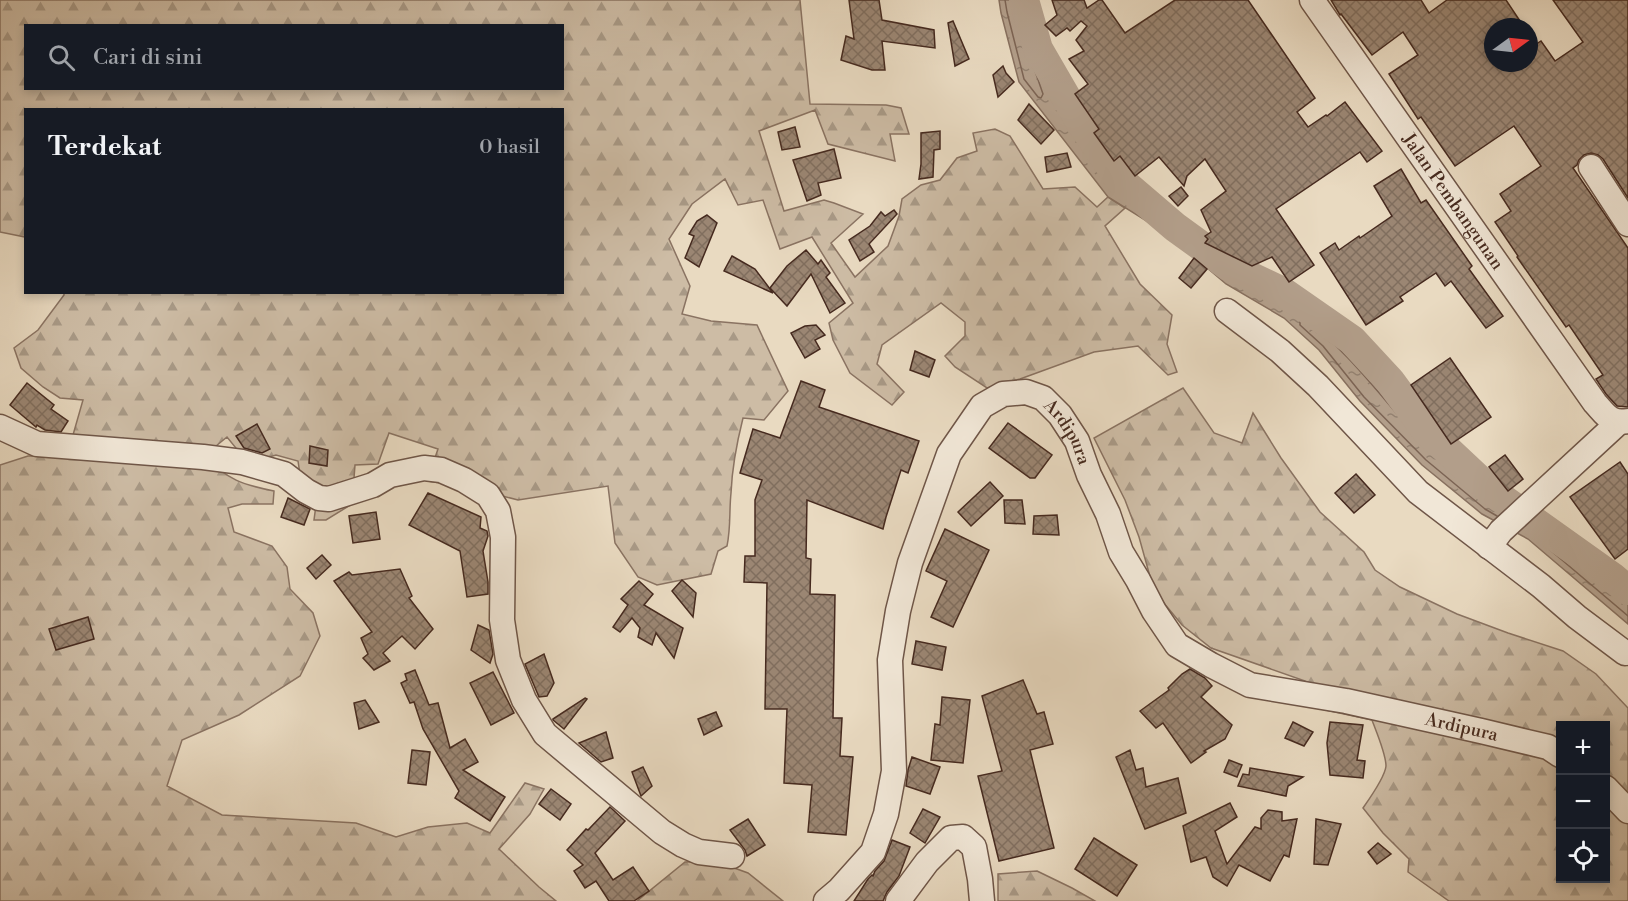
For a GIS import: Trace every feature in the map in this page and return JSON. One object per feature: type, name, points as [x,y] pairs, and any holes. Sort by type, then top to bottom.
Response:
[{"type":"street","name":"Jalan Pembangunan","points":[[1312,0],[1594,403],[1608,417],[1623,422]]},
{"type":"street","points":[[1591,167],[1628,224]]},
{"type":"street","points":[[1227,311],[1280,351],[1318,386],[1418,492],[1495,539],[1541,586],[1624,653]]},
{"type":"street","name":"Ardipura","points":[[826,901],[873,852],[886,814],[894,771],[890,660],[898,611],[910,562],[949,454],[982,405],[1004,394],[1026,392],[1043,398],[1060,415],[1077,441],[1089,475],[1108,514],[1121,552],[1154,611],[1177,645],[1250,685],[1346,701],[1548,747],[1556,752]]},
{"type":"street","points":[[1495,539],[1623,422]]},
{"type":"street","points":[[0,427],[37,444],[242,462],[284,474],[319,498],[329,499],[349,494],[373,485],[390,475],[424,468],[441,471],[464,480],[488,495],[498,511],[503,537],[502,620],[508,660],[524,700],[545,734],[662,832],[699,852],[732,856]]},
{"type":"street","points":[[1610,793],[1628,810]]},
{"type":"street","points":[[898,901],[927,862],[951,838],[963,837],[974,847],[982,901]]},
{"type":"green space","points":[[0,0],[800,0],[810,104],[886,105],[901,108],[909,134],[890,134],[895,161],[828,144],[815,110],[759,131],[784,211],[824,200],[863,214],[831,243],[855,277],[888,246],[899,216],[902,199],[921,185],[940,180],[957,158],[977,151],[973,133],[995,129],[1010,136],[1043,189],[1075,187],[1097,207],[1108,197],[1125,208],[1105,226],[1140,284],[1172,315],[1167,344],[1177,372],[1168,375],[1138,346],[1094,352],[1020,379],[987,388],[955,367],[945,356],[965,336],[965,322],[941,303],[882,345],[877,364],[904,392],[892,405],[850,373],[833,340],[829,323],[853,303],[812,237],[780,249],[763,200],[738,205],[725,179],[692,204],[669,239],[690,286],[682,314],[711,321],[757,325],[788,391],[764,420],[743,418],[732,474],[727,546],[718,551],[711,574],[657,585],[638,577],[615,543],[608,486],[518,500],[476,489],[427,481],[438,449],[389,433],[378,464],[355,465],[352,504],[326,520],[314,520],[318,490],[301,481],[298,461],[276,455],[248,463],[227,437],[205,455],[228,476],[274,491],[273,504],[242,504],[228,508],[234,532],[272,546],[287,567],[290,589],[313,613],[320,636],[300,676],[239,715],[182,740],[167,786],[222,815],[356,823],[396,837],[428,827],[467,823],[490,833],[525,783],[544,789],[530,814],[499,849],[556,901],[0,901],[0,465],[28,456],[67,456],[83,400],[60,398],[43,387],[21,368],[14,348],[38,330],[64,294],[564,294],[564,108],[24,108],[24,237],[0,232]]},
{"type":"green space","points":[[1183,388],[1214,433],[1242,443],[1253,413],[1281,458],[1320,512],[1364,552],[1375,570],[1400,587],[1457,614],[1563,651],[1596,674],[1628,708],[1628,901],[1449,901],[1408,872],[1409,859],[1383,833],[1363,808],[1380,781],[1386,766],[1383,749],[1372,720],[1302,705],[1305,681],[1211,648],[1182,625],[1154,591],[1139,537],[1125,500],[1094,438]]},
{"type":"green space","points":[[715,861],[748,873],[783,901],[637,901],[685,862]]},
{"type":"green space","points":[[1037,871],[1095,901],[998,901],[998,874]]},
{"type":"water","points":[[999,0],[1021,0],[1023,17],[1052,100],[1090,154],[1127,192],[1156,217],[1236,275],[1291,304],[1325,327],[1427,439],[1469,479],[1558,537],[1616,581],[1628,594],[1628,624],[1528,539],[1482,514],[1422,465],[1360,401],[1319,350],[1284,318],[1226,284],[1166,233],[1108,197],[1019,82]]},
{"type":"building","points":[[849,0],[879,0],[882,20],[934,30],[935,48],[882,41],[885,70],[872,70],[841,60],[846,36],[854,39]]},
{"type":"building","points":[[1052,0],[1084,0],[1087,8],[1102,0],[1125,33],[1175,0],[1248,0],[1315,98],[1297,112],[1308,127],[1345,102],[1382,151],[1367,162],[1360,152],[1276,209],[1314,265],[1289,282],[1272,257],[1252,266],[1205,243],[1208,239],[1205,236],[1211,232],[1201,210],[1226,191],[1205,159],[1187,176],[1184,186],[1159,157],[1135,176],[1120,156],[1114,161],[1094,133],[1099,129],[1075,94],[1088,84],[1069,59],[1084,51],[1076,40],[1087,26],[1081,21],[1070,31],[1067,28],[1056,36],[1045,25],[1057,15]]},
{"type":"building","points":[[1331,0],[1421,0],[1429,13],[1447,0],[1506,0],[1518,18],[1484,18],[1484,72],[1538,72],[1538,43],[1541,41],[1555,61],[1583,42],[1553,0],[1628,0],[1628,198],[1603,159],[1598,155],[1591,153],[1584,155],[1573,168],[1628,248],[1628,407],[1617,406],[1606,394],[1596,379],[1603,375],[1569,325],[1566,327],[1495,222],[1511,211],[1500,194],[1541,166],[1514,126],[1455,166],[1421,117],[1418,119],[1389,74],[1418,55],[1403,32],[1372,55]]},
{"type":"building","points":[[953,21],[969,59],[955,66],[948,23]]},
{"type":"building","points":[[1003,66],[1014,82],[998,97],[993,75]]},
{"type":"building","points":[[1029,104],[1054,130],[1041,144],[1018,120]]},
{"type":"building","points":[[795,127],[800,147],[782,150],[778,132]]},
{"type":"building","points":[[940,131],[940,149],[934,150],[933,177],[919,179],[921,133]]},
{"type":"building","points":[[834,149],[841,178],[818,183],[821,195],[807,201],[793,160]]},
{"type":"building","points":[[1067,153],[1071,167],[1047,172],[1045,157]]},
{"type":"building","points":[[1401,169],[1421,203],[1426,200],[1472,266],[1469,269],[1503,316],[1486,328],[1451,281],[1445,286],[1436,273],[1400,297],[1403,301],[1366,325],[1320,253],[1335,243],[1339,250],[1392,216],[1374,186]]},
{"type":"building","points":[[1181,187],[1188,196],[1178,206],[1169,196]]},
{"type":"building","points":[[894,210],[897,214],[869,244],[874,252],[860,261],[849,240],[870,226],[881,212],[885,216]]},
{"type":"building","points":[[707,215],[717,223],[699,267],[685,258],[694,236],[689,234],[697,221]]},
{"type":"building","points":[[806,250],[818,264],[821,260],[830,273],[826,277],[845,303],[830,313],[811,274],[787,306],[770,288],[787,266]]},
{"type":"building","points":[[732,256],[755,269],[773,293],[724,271]]},
{"type":"building","points":[[1194,258],[1207,269],[1191,288],[1179,278]]},
{"type":"building","points":[[816,325],[825,335],[815,340],[820,349],[805,358],[791,333],[805,326]]},
{"type":"building","points":[[915,351],[935,360],[929,377],[910,370]]},
{"type":"building","points":[[1450,358],[1491,417],[1451,444],[1411,385]]},
{"type":"building","points":[[801,381],[825,390],[819,407],[919,441],[908,473],[901,470],[883,529],[807,500],[806,558],[811,559],[810,594],[835,595],[833,718],[842,718],[840,756],[853,757],[846,835],[808,832],[812,785],[784,783],[787,709],[765,709],[767,583],[744,582],[745,556],[755,556],[755,500],[762,480],[740,473],[753,429],[780,438]]},
{"type":"building","points":[[27,383],[54,405],[51,409],[68,421],[61,432],[45,430],[37,425],[36,427],[10,405]]},
{"type":"building","points":[[1008,423],[1052,455],[1035,478],[1030,478],[989,448]]},
{"type":"building","points":[[257,424],[270,449],[262,453],[244,448],[236,436]]},
{"type":"building","points":[[310,446],[328,450],[327,466],[309,463]]},
{"type":"building","points":[[1505,455],[1523,479],[1508,491],[1489,467]]},
{"type":"building","points":[[1620,462],[1628,474],[1628,549],[1615,559],[1570,497]]},
{"type":"building","points":[[1356,474],[1375,495],[1354,513],[1335,493]]},
{"type":"building","points":[[990,482],[1003,496],[971,526],[958,512]]},
{"type":"building","points":[[428,493],[481,517],[480,528],[487,531],[488,536],[483,551],[488,594],[467,597],[460,551],[409,525]]},
{"type":"building","points":[[288,498],[310,509],[304,525],[281,517]]},
{"type":"building","points":[[1004,500],[1022,500],[1025,524],[1005,523]]},
{"type":"building","points":[[376,512],[380,539],[353,543],[349,516]]},
{"type":"building","points":[[1057,515],[1059,535],[1033,534],[1034,516]]},
{"type":"building","points":[[945,529],[989,550],[953,627],[931,617],[947,581],[926,571]]},
{"type":"building","points":[[322,555],[331,565],[316,579],[307,568]]},
{"type":"building","points":[[400,569],[412,596],[409,598],[433,629],[415,649],[402,636],[383,653],[390,661],[374,670],[363,658],[368,654],[361,638],[372,632],[334,581],[349,572],[352,575]]},
{"type":"building","points":[[682,580],[696,593],[693,617],[672,591]]},
{"type":"building","points":[[639,581],[653,594],[644,605],[683,628],[674,658],[656,633],[652,645],[638,637],[640,628],[632,618],[620,632],[613,627],[628,605],[621,599]]},
{"type":"building","points":[[88,617],[94,639],[56,650],[49,629]]},
{"type":"building","points":[[478,625],[489,630],[493,654],[490,663],[471,650]]},
{"type":"building","points":[[916,641],[946,647],[942,670],[912,664]]},
{"type":"building","points":[[544,654],[554,683],[547,696],[539,697],[525,664]]},
{"type":"building","points":[[1190,669],[1205,678],[1212,686],[1201,697],[1232,725],[1225,739],[1204,751],[1206,752],[1191,763],[1163,723],[1156,728],[1140,711],[1169,690],[1168,688],[1182,674]]},
{"type":"building","points":[[415,670],[429,705],[438,703],[450,748],[465,739],[478,762],[463,770],[505,797],[490,821],[455,798],[459,791],[423,729],[414,702],[410,703],[401,683],[407,680],[405,674]]},
{"type":"building","points":[[493,672],[514,713],[491,725],[470,683]]},
{"type":"building","points":[[1023,680],[1037,714],[1044,712],[1053,744],[1030,750],[1054,848],[999,861],[978,776],[1002,771],[982,696]]},
{"type":"building","points":[[942,697],[970,700],[963,763],[931,760],[935,724],[940,725]]},
{"type":"building","points":[[585,698],[587,699],[564,729],[553,720],[553,719]]},
{"type":"building","points":[[365,700],[379,722],[359,729],[354,703]]},
{"type":"building","points":[[716,712],[722,726],[704,735],[698,719]]},
{"type":"building","points":[[1293,722],[1313,732],[1304,746],[1285,738]]},
{"type":"building","points":[[1330,722],[1363,725],[1357,760],[1365,761],[1363,778],[1330,775],[1327,743]]},
{"type":"building","points":[[606,732],[613,758],[601,762],[579,743]]},
{"type":"building","points":[[412,750],[430,752],[426,785],[408,783]]},
{"type":"building","points":[[1130,750],[1136,770],[1143,768],[1146,787],[1178,778],[1186,813],[1145,829],[1116,757]]},
{"type":"building","points":[[912,757],[940,767],[930,794],[906,786]]},
{"type":"building","points":[[1229,760],[1242,765],[1237,777],[1224,772]]},
{"type":"building","points":[[643,767],[652,786],[641,796],[632,772]]},
{"type":"building","points":[[1250,768],[1303,777],[1288,786],[1286,796],[1238,786],[1243,774],[1249,775]]},
{"type":"building","points":[[551,789],[571,804],[560,820],[539,804]]},
{"type":"building","points":[[1230,803],[1237,817],[1215,831],[1227,864],[1255,827],[1261,829],[1261,818],[1268,810],[1282,812],[1282,821],[1297,819],[1289,857],[1284,855],[1270,881],[1239,865],[1227,886],[1213,877],[1206,857],[1191,862],[1183,826]]},
{"type":"building","points":[[610,807],[625,821],[595,853],[613,880],[633,867],[649,891],[634,901],[609,901],[596,881],[585,888],[574,871],[583,865],[567,850]]},
{"type":"building","points":[[923,809],[940,817],[925,843],[910,833]]},
{"type":"building","points":[[748,819],[765,845],[747,856],[730,830]]},
{"type":"building","points":[[1316,819],[1341,824],[1328,865],[1314,864]]},
{"type":"building","points":[[1094,838],[1137,865],[1117,896],[1075,869]]},
{"type":"building","points":[[892,840],[910,847],[899,876],[883,901],[854,901],[868,879],[884,861]]},
{"type":"building","points":[[1378,843],[1391,854],[1377,864],[1368,852]]},
{"type":"waterway","points":[[1024,0],[1038,49],[1078,118],[1120,180],[1175,227],[1230,267],[1283,292],[1352,340],[1390,381],[1426,430],[1490,490],[1628,590]]}]
